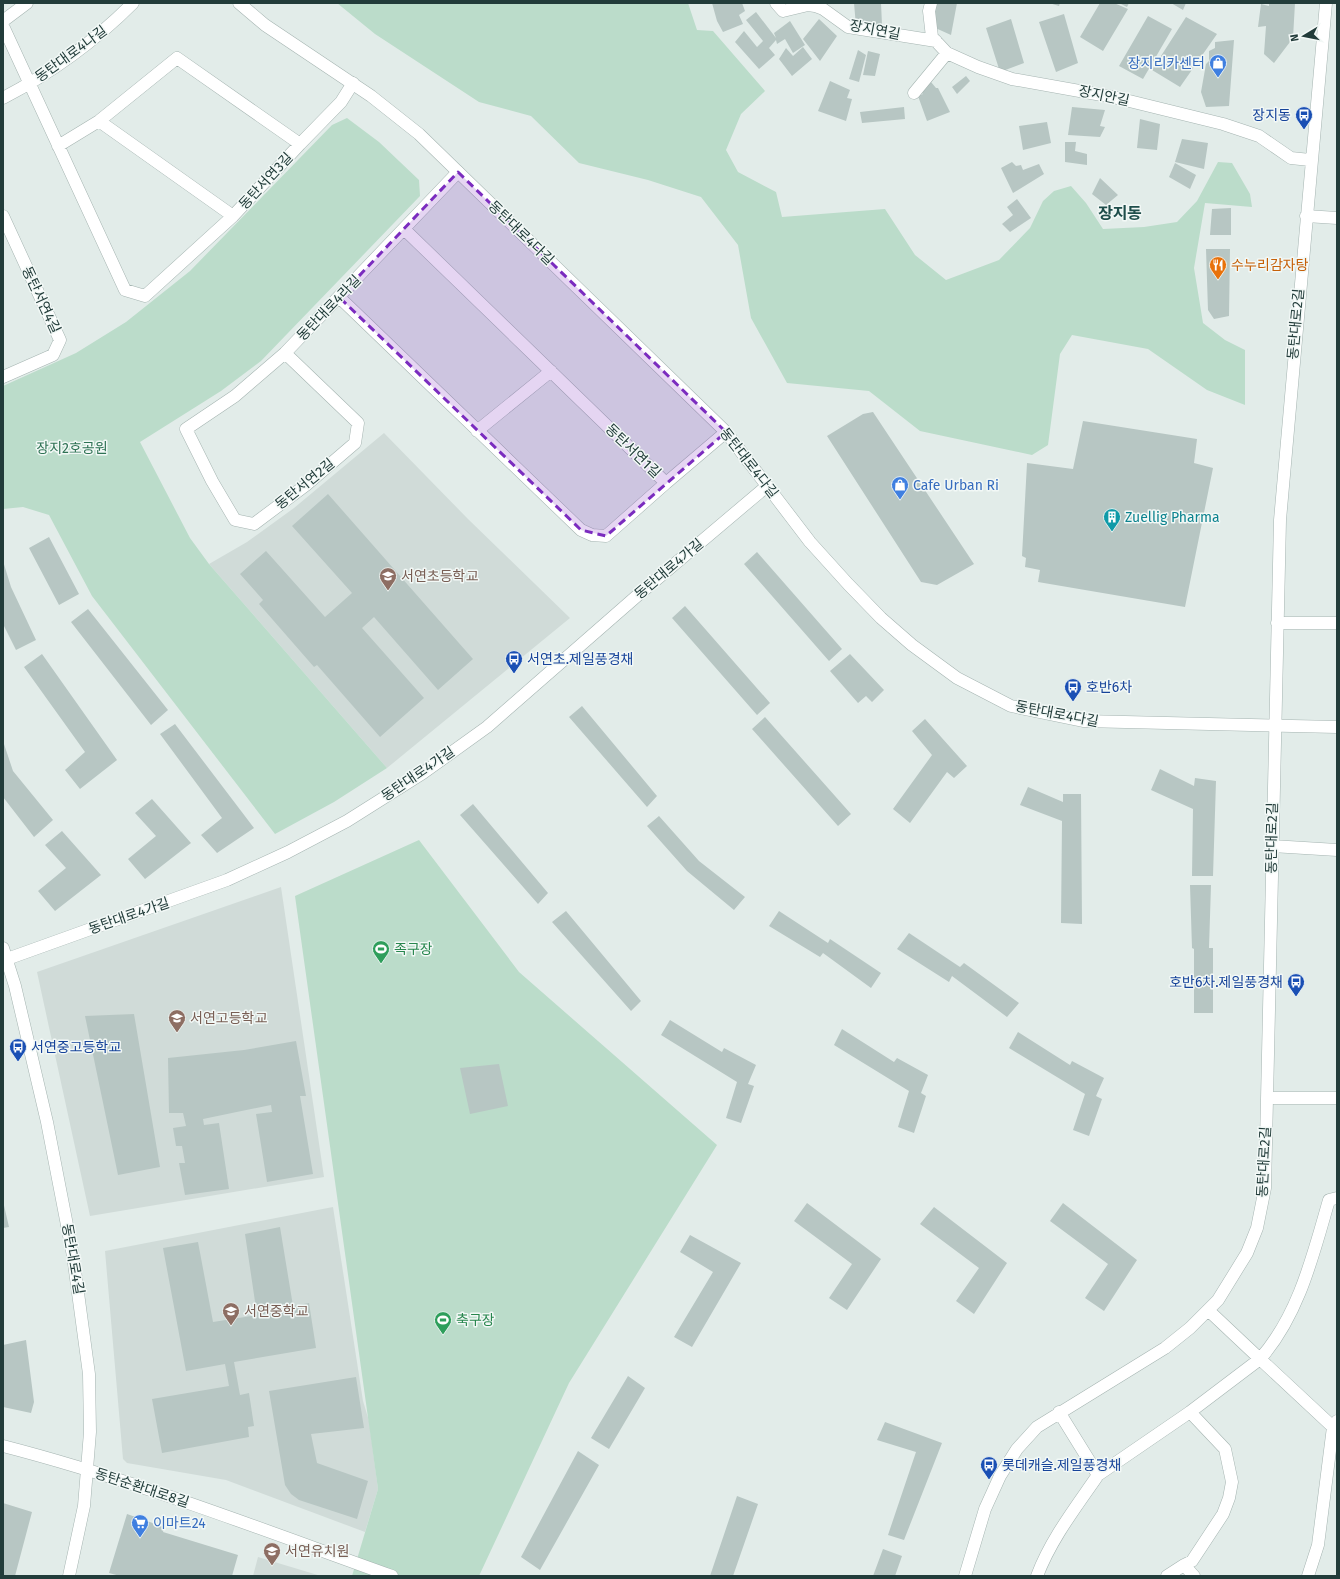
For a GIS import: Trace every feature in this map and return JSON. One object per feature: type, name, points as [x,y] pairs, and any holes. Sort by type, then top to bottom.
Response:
[{"type":"street","points":[[3,21],[27,3]]},
{"type":"street","name":"동탄대로4나길","points":[[3,98],[30,84],[78,53],[133,3]]},
{"type":"street","name":"동탄대로4다길","points":[[239,3],[265,25],[353,83],[419,134],[726,432],[810,542],[881,618],[912,645],[957,678],[976,690],[1011,706],[1083,721],[1337,727]]},
{"type":"street","name":"장지연길","points":[[776,3],[783,11],[808,5],[815,6],[823,9],[848,27],[936,42]]},
{"type":"street","name":"장지안길","points":[[931,3],[929,11],[932,37],[947,53],[978,67],[1012,79],[1113,97],[1223,124],[1259,136],[1291,158],[1310,160]]},
{"type":"street","name":"동탄대로2길","points":[[965,1576],[985,1509],[1000,1476],[1017,1449],[1036,1427],[1165,1348],[1190,1328],[1218,1300],[1247,1253],[1258,1228],[1265,1188],[1280,520],[1310,160],[1326,3]]},
{"type":"street","name":"동탄서연3길","points":[[3,26],[30,84],[58,146],[124,290],[145,296],[233,216],[300,144],[177,58],[99,121],[58,146]]},
{"type":"street","points":[[914,94],[947,53]]},
{"type":"street","points":[[300,144],[341,102],[353,83]]},
{"type":"street","points":[[99,121],[233,216]]},
{"type":"street","name":"동탄대로4라길","points":[[186,429],[235,396],[285,353],[458,172]]},
{"type":"street","name":"동탄서연4길","points":[[3,216],[60,340],[53,355],[3,377]]},
{"type":"street","points":[[1306,216],[1337,218]]},
{"type":"street","name":"동탄서연1길","points":[[339,297],[581,530],[592,535],[606,536],[666,484],[404,229]]},
{"type":"street","name":"동탄서연2길","points":[[186,429],[212,481],[236,520],[254,524],[306,485],[355,443],[358,423],[285,353]]},
{"type":"street","points":[[477,431],[551,371]]},
{"type":"street","points":[[666,484],[726,432]]},
{"type":"street","name":"동탄대로4가길","points":[[4,956],[227,880],[288,852],[347,821],[422,773],[487,726],[638,595],[768,486]]},
{"type":"street","points":[[1277,622],[1337,623]]},
{"type":"street","points":[[1272,846],[1337,850]]},
{"type":"street","name":"동탄대로4길","points":[[4,956],[47,1122],[81,1309],[89,1374],[90,1432],[84,1506],[69,1576]]},
{"type":"street","points":[[1267,1098],[1337,1098]]},
{"type":"street","points":[[1037,1576],[1065,1521],[1098,1475],[1190,1412],[1260,1359],[1275,1342],[1308,1272],[1329,1200],[1337,1198]]},
{"type":"street","points":[[1208,1310],[1260,1359],[1335,1424],[1318,1545],[1308,1576]]},
{"type":"street","points":[[1059,1412],[1098,1475]]},
{"type":"street","points":[[1166,1576],[1192,1561],[1223,1514],[1229,1498],[1232,1482],[1225,1449],[1190,1412]]},
{"type":"street","name":"동탄순환대로8길","points":[[3,1446],[143,1487],[392,1576]]},
{"type":"street","points":[[1184,1565],[1194,1576]]},
{"type":"highlighted area","points":[[458,172],[726,432],[606,536],[581,530],[339,297]]},
{"type":"shaded area","name":"서연초등학교","points":[[384,433],[468,519],[570,618],[387,768],[209,564],[247,542],[294,508]]},
{"type":"shaded area","name":"서연고등학교","points":[[281,887],[324,1177],[90,1216],[37,972]]},
{"type":"shaded area","name":"서연중학교","points":[[333,1207],[363,1401],[369,1421],[378,1489],[365,1532],[226,1480],[127,1463],[123,1459],[105,1251]]},
{"type":"shaded area","name":"서연유치원","points":[[258,1557],[321,1576],[253,1576]]},
{"type":"green space","points":[[337,3],[688,3],[697,30],[713,31],[765,91],[741,114],[726,150],[738,172],[776,192],[782,217],[885,209],[915,255],[946,280],[999,260],[1030,228],[1043,201],[1054,191],[1071,186],[1086,203],[1103,229],[1144,227],[1177,222],[1197,201],[1218,162],[1232,163],[1250,194],[1252,207],[1205,203],[1194,268],[1203,323],[1225,340],[1245,350],[1245,405],[1207,390],[1148,349],[1072,335],[1060,354],[1048,445],[1032,455],[920,431],[869,391],[787,383],[751,318],[738,245],[701,197],[648,180],[579,163],[531,116],[479,102],[375,34]]},
{"type":"green space","name":"장지2호공원","points":[[347,118],[379,142],[419,180],[420,196],[261,361],[221,391],[140,442],[190,538],[209,564],[387,768],[334,802],[275,834],[92,596],[49,515],[23,507],[3,509],[3,386],[76,353],[126,322],[190,271],[332,125]]},
{"type":"green space","points":[[419,840],[519,972],[717,1145],[569,1383],[479,1576],[352,1576],[378,1489],[295,896]]},
{"type":"building","points":[[712,3],[742,3],[745,11],[739,15],[743,24],[723,32],[717,21]]},
{"type":"building","points":[[854,3],[881,3],[882,25],[856,26]]},
{"type":"building","points":[[933,3],[957,3],[951,35],[931,26]]},
{"type":"building","points":[[1049,3],[1060,3],[1059,6]]},
{"type":"building","points":[[1100,3],[1114,3],[1128,9],[1103,51],[1080,37]]},
{"type":"building","points":[[1119,3],[1129,3],[1127,7]]},
{"type":"building","points":[[1171,3],[1186,3],[1183,10]]},
{"type":"building","points":[[1269,3],[1295,3],[1293,38],[1274,63],[1264,54],[1266,26],[1258,27],[1261,4],[1269,6]]},
{"type":"building","points":[[756,12],[776,38],[774,33],[790,21],[805,45],[793,53],[785,39],[777,44],[776,40],[769,48],[775,55],[759,69],[735,42],[744,31],[757,47],[763,41],[746,20]]},
{"type":"building","points":[[1064,14],[1078,63],[1056,72],[1039,22]]},
{"type":"building","points":[[1148,16],[1172,29],[1143,79],[1119,66]]},
{"type":"building","points":[[1186,17],[1217,34],[1180,87],[1152,70]]},
{"type":"building","points":[[819,19],[837,36],[820,61],[803,39]]},
{"type":"building","points":[[1011,19],[1024,63],[1000,72],[986,28]]},
{"type":"building","name":"장지리카센터","points":[[1234,40],[1229,106],[1206,107],[1201,92],[1206,64],[1209,61],[1209,51],[1215,48],[1215,42]]},
{"type":"building","points":[[803,47],[812,59],[792,76],[779,59],[786,48],[793,56]]},
{"type":"building","points":[[858,50],[866,55],[859,82],[849,79]]},
{"type":"building","points":[[868,51],[880,54],[875,76],[863,75]]},
{"type":"building","points":[[966,76],[970,81],[957,94],[952,87]]},
{"type":"building","points":[[830,81],[850,90],[847,98],[852,99],[846,121],[818,111]]},
{"type":"building","points":[[931,82],[936,88],[938,88],[950,112],[927,121],[918,96],[923,94],[921,92]]},
{"type":"building","points":[[904,107],[905,119],[862,123],[860,112]]},
{"type":"building","points":[[1072,107],[1105,110],[1100,126],[1105,127],[1100,137],[1068,135]]},
{"type":"building","points":[[1140,119],[1160,124],[1157,150],[1137,148]]},
{"type":"building","points":[[1047,122],[1051,143],[1023,150],[1019,126]]},
{"type":"building","points":[[1182,139],[1208,143],[1204,169],[1175,162]]},
{"type":"building","points":[[1065,142],[1076,142],[1075,151],[1087,154],[1087,165],[1065,162]]},
{"type":"building","points":[[1012,162],[1016,166],[1021,165],[1023,170],[1039,164],[1044,174],[1013,193],[1001,168]]},
{"type":"building","points":[[1175,163],[1196,175],[1190,189],[1169,177]]},
{"type":"building","points":[[1100,178],[1118,195],[1106,205],[1092,194]]},
{"type":"building","points":[[1017,199],[1031,218],[1010,232],[1002,224],[1013,215],[1007,207]]},
{"type":"building","points":[[1231,208],[1231,235],[1210,235],[1212,209]]},
{"type":"building","name":"수누리감자탕","points":[[1206,249],[1230,249],[1229,316],[1214,319],[1208,310]]},
{"type":"building","name":"Cafe Urban Ri","points":[[873,412],[974,564],[937,585],[921,582],[827,436],[863,414]]},
{"type":"building","name":"Zuellig Pharma","points":[[1083,421],[1197,439],[1194,463],[1213,468],[1185,607],[1038,582],[1040,570],[1025,567],[1026,558],[1022,556],[1027,463],[1073,469]]},
{"type":"building","points":[[328,494],[473,659],[438,690],[374,617],[362,628],[424,698],[380,737],[317,665],[314,667],[259,604],[263,600],[240,574],[266,551],[325,617],[352,593],[292,526]]},
{"type":"building","points":[[49,537],[79,594],[59,605],[29,548]]},
{"type":"building","points":[[757,552],[842,649],[829,661],[744,564]]},
{"type":"building","points":[[3,561],[11,587],[36,640],[16,650],[3,624]]},
{"type":"building","points":[[685,606],[770,703],[757,715],[672,618]]},
{"type":"building","points":[[88,609],[168,710],[151,725],[71,622]]},
{"type":"building","points":[[42,654],[117,760],[80,789],[65,770],[85,752],[24,667]]},
{"type":"building","points":[[850,654],[884,690],[872,702],[866,696],[858,703],[830,671]]},
{"type":"building","points":[[582,706],[657,796],[647,807],[569,717]]},
{"type":"building","points":[[765,717],[851,814],[838,826],[752,729]]},
{"type":"building","points":[[925,719],[967,766],[954,778],[947,772],[910,823],[893,809],[932,755],[912,731]]},
{"type":"building","points":[[175,724],[254,828],[217,853],[201,835],[222,818],[160,734]]},
{"type":"building","points":[[3,741],[13,771],[53,820],[34,837],[3,797]]},
{"type":"building","points":[[1160,769],[1194,786],[1195,778],[1216,781],[1213,876],[1192,876],[1193,809],[1151,790]]},
{"type":"building","points":[[1028,787],[1063,802],[1063,794],[1081,794],[1082,924],[1061,923],[1062,821],[1020,805]]},
{"type":"building","points":[[152,799],[191,843],[145,879],[128,859],[156,836],[135,813]]},
{"type":"building","points":[[473,804],[548,893],[538,904],[460,815]]},
{"type":"building","points":[[659,816],[699,861],[745,897],[734,910],[687,871],[647,826]]},
{"type":"building","points":[[62,831],[101,875],[55,911],[38,891],[66,868],[45,845]]},
{"type":"building","points":[[1190,885],[1211,885],[1209,948],[1213,948],[1213,1013],[1194,1013],[1194,949],[1192,948]]},
{"type":"building","points":[[566,911],[641,1001],[631,1011],[552,922]]},
{"type":"building","points":[[779,911],[828,943],[830,939],[881,973],[871,988],[823,953],[820,957],[769,926]]},
{"type":"building","points":[[909,933],[960,967],[964,963],[1019,1003],[1007,1017],[952,976],[949,982],[897,949]]},
{"type":"building","points":[[134,1014],[160,1167],[118,1175],[85,1016]]},
{"type":"building","points":[[670,1020],[722,1052],[724,1048],[756,1065],[748,1084],[754,1086],[741,1123],[726,1118],[737,1082],[661,1035]]},
{"type":"building","points":[[842,1029],[894,1062],[897,1058],[928,1075],[921,1093],[926,1096],[914,1133],[898,1127],[909,1091],[834,1045]]},
{"type":"building","points":[[1018,1032],[1070,1065],[1072,1061],[1104,1078],[1096,1096],[1102,1099],[1089,1136],[1073,1130],[1085,1094],[1009,1048]]},
{"type":"building","points":[[296,1041],[306,1096],[300,1096],[313,1174],[267,1182],[256,1114],[272,1112],[271,1105],[203,1119],[204,1125],[219,1123],[229,1189],[185,1195],[179,1163],[185,1163],[182,1146],[176,1146],[173,1128],[186,1126],[183,1113],[169,1113],[168,1058],[244,1050]]},
{"type":"building","points":[[499,1064],[508,1106],[470,1114],[460,1068]]},
{"type":"building","points":[[3,1201],[9,1227],[3,1228]]},
{"type":"building","points":[[807,1203],[881,1259],[847,1310],[829,1298],[852,1264],[794,1221]]},
{"type":"building","points":[[1063,1203],[1137,1260],[1104,1311],[1085,1298],[1108,1264],[1050,1221]]},
{"type":"building","points":[[934,1207],[1007,1263],[974,1314],[956,1301],[979,1268],[920,1224]]},
{"type":"building","points":[[280,1227],[293,1306],[309,1303],[316,1348],[234,1362],[240,1395],[249,1393],[254,1426],[248,1427],[249,1437],[162,1453],[152,1399],[229,1386],[225,1364],[186,1371],[163,1248],[198,1242],[213,1322],[257,1315],[245,1234]]},
{"type":"building","points":[[690,1235],[741,1263],[692,1347],[674,1337],[713,1272],[680,1252]]},
{"type":"building","points":[[26,1340],[34,1402],[31,1413],[3,1407],[3,1345]]},
{"type":"building","points":[[628,1376],[645,1388],[609,1449],[591,1438]]},
{"type":"building","points":[[356,1377],[364,1428],[311,1434],[317,1463],[368,1481],[357,1519],[299,1500],[291,1494],[285,1485],[269,1391]]},
{"type":"building","points":[[885,1422],[942,1443],[904,1540],[888,1535],[916,1452],[877,1440]]},
{"type":"building","points":[[578,1451],[599,1465],[540,1570],[521,1557]]},
{"type":"building","points":[[737,1496],[758,1504],[733,1576],[710,1576]]},
{"type":"building","points":[[3,1503],[32,1512],[15,1576],[3,1576]]},
{"type":"building","points":[[127,1514],[164,1527],[163,1532],[238,1555],[232,1576],[120,1576],[109,1573]]},
{"type":"building","points":[[883,1549],[902,1556],[895,1576],[873,1576]]},
{"type":"place","name":"장지리카센터","points":[[1218,78]]},
{"type":"place","name":"장지동","points":[[1304,130]]},
{"type":"place","name":"수누리감자탕","points":[[1218,280]]},
{"type":"place","name":"Cafe Urban Ri","points":[[900,500]]},
{"type":"place","name":"Zuellig Pharma","points":[[1112,532]]},
{"type":"place","name":"서연초등학교","points":[[388,591]]},
{"type":"place","name":"서연초.제일풍경채","points":[[514,674]]},
{"type":"place","name":"호반6차","points":[[1073,702]]},
{"type":"place","name":"족구장","points":[[381,964]]},
{"type":"place","name":"호반6차.제일풍경채","points":[[1296,997]]},
{"type":"place","name":"서연고등학교","points":[[177,1033]]},
{"type":"place","name":"서연중고등학교","points":[[18,1062]]},
{"type":"place","name":"서연중학교","points":[[231,1326]]},
{"type":"place","name":"축구장","points":[[443,1335]]},
{"type":"place","name":"롯데캐슬.제일풍경채","points":[[989,1480]]},
{"type":"place","name":"이마트24","points":[[140,1538]]},
{"type":"place","name":"서연유치원","points":[[272,1566]]},
{"type":"district","name":"장지동","points":[[1120,213]]}]
